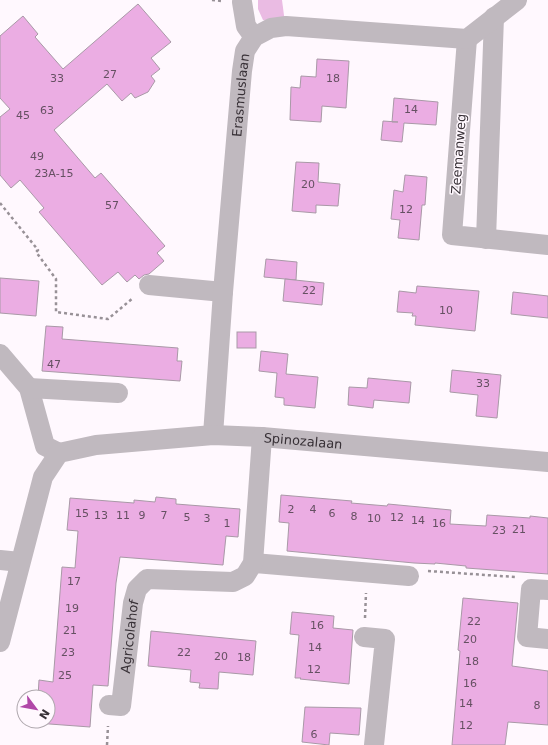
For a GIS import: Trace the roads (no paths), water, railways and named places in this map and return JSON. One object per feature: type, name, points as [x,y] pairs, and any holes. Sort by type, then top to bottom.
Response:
[{"type":"street","points":[[467,39],[517,0]]},
{"type":"street","points":[[242,2],[246,26],[254,37]]},
{"type":"street","points":[[486,239],[494,17]]},
{"type":"street","name":"Erasmuslaan","points":[[213,435],[223,292],[242,71],[245,52],[254,37],[270,28],[286,26],[467,39]]},
{"type":"street","name":"Zeemanweg","points":[[467,39],[452,235],[548,245]]},
{"type":"street","points":[[149,285],[223,292]]},
{"type":"street","points":[[0,354],[29,388],[45,446],[59,453],[43,477],[0,642]]},
{"type":"street","points":[[29,388],[118,393]]},
{"type":"street","name":"Spinozalaan","points":[[59,453],[96,445],[213,435],[262,437],[548,462]]},
{"type":"street","points":[[262,437],[253,563],[409,576]]},
{"type":"street","points":[[0,560],[20,562]]},
{"type":"street","name":"Agricolahof","points":[[109,705],[121,706],[133,603],[137,589],[147,579],[233,582],[245,576],[253,563]]},
{"type":"street","points":[[539,589],[527,637],[548,639]]},
{"type":"street","points":[[364,637],[385,639],[374,745]]}]
